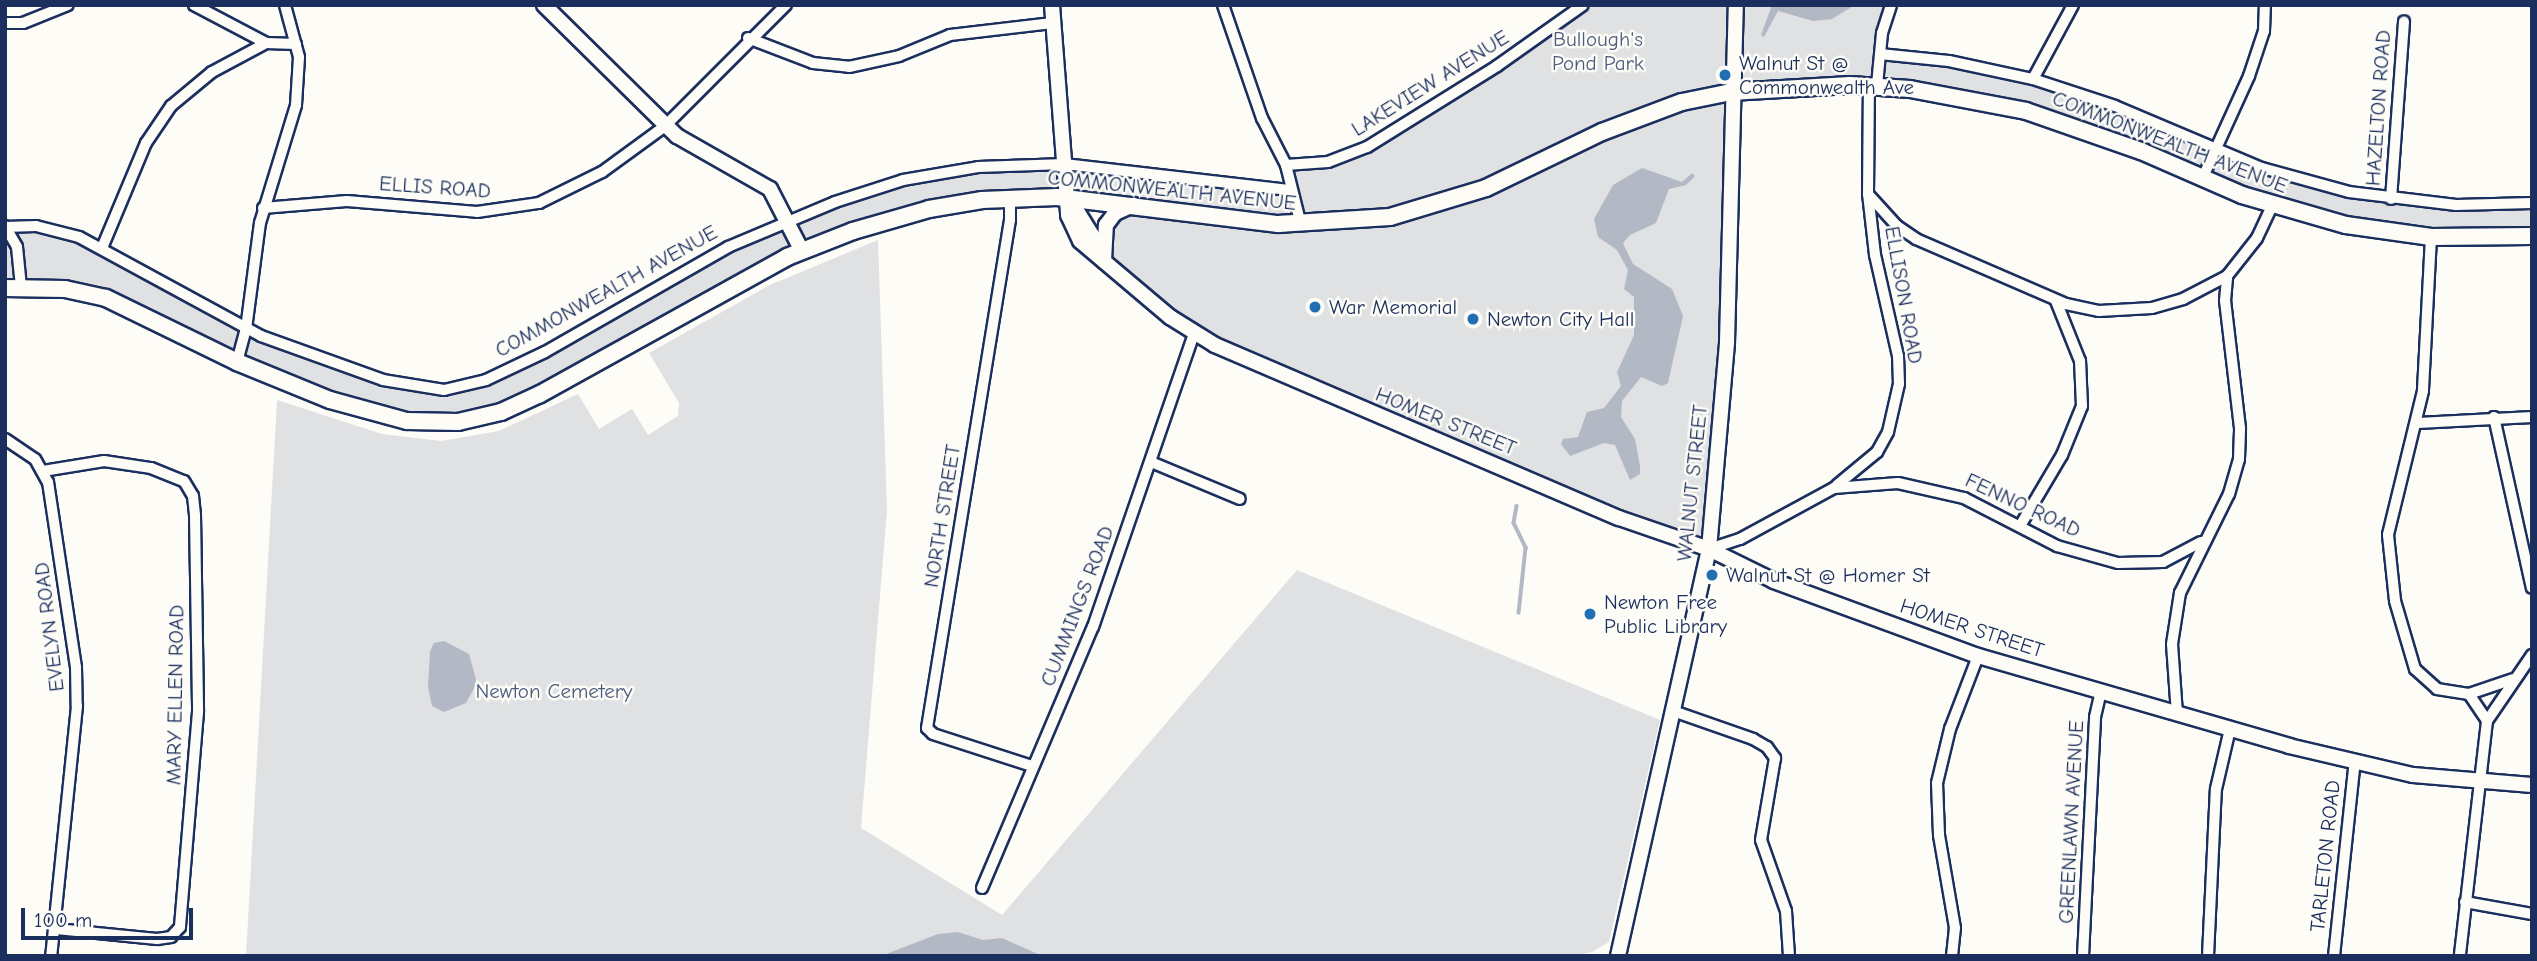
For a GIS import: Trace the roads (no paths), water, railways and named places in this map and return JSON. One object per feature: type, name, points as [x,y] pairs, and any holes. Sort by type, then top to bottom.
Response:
[{"type":"main road","name":"COMMONWEALTH AVENUE","points":[[13,287],[65,289],[106,298],[237,362],[320,396],[392,418],[458,422],[501,412],[540,394],[735,283],[802,251],[929,209],[1010,198],[1069,198],[1301,225],[1368,220],[1429,208],[1486,188],[1635,118],[1731,93],[1873,85],[2026,111],[2272,205],[2346,225],[2431,237],[2532,236]]},
{"type":"street","points":[[5,23],[23,23],[68,5]]},
{"type":"street","points":[[194,5],[266,43],[296,44]]},
{"type":"street","points":[[237,362],[246,329],[263,208],[296,105],[296,44],[285,5]]},
{"type":"street","points":[[544,5],[665,125],[707,156],[770,189],[789,221],[802,251]]},
{"type":"street","name":"ELLIS ROAD","points":[[263,208],[347,201],[506,211],[569,190],[665,125],[748,38],[786,5]]},
{"type":"street","points":[[1052,5],[1069,198]]},
{"type":"street","points":[[1223,5],[1262,118],[1286,165],[1301,225]]},
{"type":"street","points":[[1565,19],[1568,5]]},
{"type":"street","name":"LAKEVIEW AVENUE","points":[[1286,165],[1328,162],[1367,147],[1583,5]]},
{"type":"street","name":"WALNUT STREET","points":[[1618,956],[1709,549],[1727,342],[1731,93],[1736,5]]},
{"type":"street","name":"ELLISON ROAD","points":[[1834,488],[1877,452],[1888,432],[1899,384],[1898,356],[1875,255],[1868,194],[1873,85],[1891,5]]},
{"type":"street","points":[[2033,79],[2073,5]]},
{"type":"street","points":[[2203,177],[2253,66],[2263,6]]},
{"type":"street","name":"HAZELTON ROAD","points":[[2391,199],[2404,21]]},
{"type":"street","points":[[748,38],[813,63],[849,67],[889,59],[950,35],[1052,23]]},
{"type":"street","points":[[102,248],[141,152],[171,106],[212,72],[266,43]]},
{"type":"street","name":"COMMONWEALTH AVENUE","points":[[1881,54],[1949,61],[2033,79],[2115,106],[2216,150],[2309,181],[2391,199],[2456,205],[2532,203]]},
{"type":"street","name":"COMMONWEALTH AVENUE","points":[[6,227],[52,228],[102,248],[246,329],[383,380],[414,388],[457,388],[545,352],[728,247],[789,221],[913,178],[998,165],[1065,164],[1291,190]]},
{"type":"street","points":[[1868,194],[1897,226],[1916,239],[2056,301],[2099,311],[2152,309],[2183,299],[2227,276],[2257,238],[2272,205]]},
{"type":"street","name":"NORTH STREET","points":[[1010,198],[1010,220],[927,727],[933,734],[1032,766]]},
{"type":"street","name":"HOMER STREET","points":[[1069,198],[1092,235],[1099,256],[1194,334],[1238,357],[1619,518],[1709,549],[1773,582],[1978,656],[2230,729],[2413,775],[2478,783],[2532,785]]},
{"type":"street","points":[[1099,256],[1106,225],[1115,213],[1136,204]]},
{"type":"street","points":[[6,227],[17,247],[13,287]]},
{"type":"street","points":[[2431,237],[2428,347],[2418,423],[2389,522],[2395,601],[2414,670],[2437,689],[2469,694],[2514,679]]},
{"type":"street","points":[[2177,714],[2175,620],[2180,593],[2229,494],[2239,459],[2240,428],[2225,301],[2227,276]]},
{"type":"street","points":[[2020,526],[2062,455],[2082,406],[2080,360],[2056,301]]},
{"type":"street","name":"CUMMINGS ROAD","points":[[982,888],[1093,628],[1194,334]]},
{"type":"street","points":[[2494,417],[2532,588]]},
{"type":"street","points":[[2418,423],[2532,417]]},
{"type":"street","name":"EVELYN ROAD","points":[[5,439],[28,453],[43,471],[54,508],[77,679],[51,956]]},
{"type":"street","name":"MARY ELLEN ROAD","points":[[43,471],[104,461],[151,468],[184,481],[193,496],[195,515],[198,712],[180,927],[171,937],[157,939],[55,929]]},
{"type":"street","points":[[1151,462],[1240,499]]},
{"type":"street","name":"FENNO ROAD","points":[[1709,549],[1740,539],[1834,488],[1898,483],[1964,498],[2057,546],[2118,563],[2163,562],[2204,541]]},
{"type":"street","points":[[2460,956],[2487,721],[2532,655]]},
{"type":"street","points":[[1952,956],[1955,928],[1939,835],[1937,783],[1950,729],[1978,656]]},
{"type":"street","name":"GREENLAWN AVENUE","points":[[2083,956],[2095,717],[2101,692]]},
{"type":"street","points":[[2469,694],[2487,721]]},
{"type":"street","points":[[1673,711],[1753,739],[1767,747],[1775,758],[1761,840],[1786,911],[1788,956]]},
{"type":"street","points":[[2208,956],[2217,789],[2230,729]]},
{"type":"street","name":"TARLETON ROAD","points":[[2334,956],[2355,761]]},
{"type":"street","points":[[2465,902],[2532,914]]},
{"type":"waterway","points":[[1517,506],[1514,523],[1526,548],[1519,613]]},
{"type":"place","name":"Walnut St @ Commonwealth Ave","points":[[1725,75]]},
{"type":"place","name":"War Memorial","points":[[1315,307]]},
{"type":"place","name":"Newton City Hall","points":[[1473,319]]},
{"type":"place","name":"Walnut St @ Homer St","points":[[1712,575]]},
{"type":"place","name":"Newton Free Public Library","points":[[1590,614]]},
{"type":"park label","name":"Bullough's Pond Park","points":[[1598,51]]},
{"type":"park label","name":"Newton Cemetery","points":[[554,691]]}]
